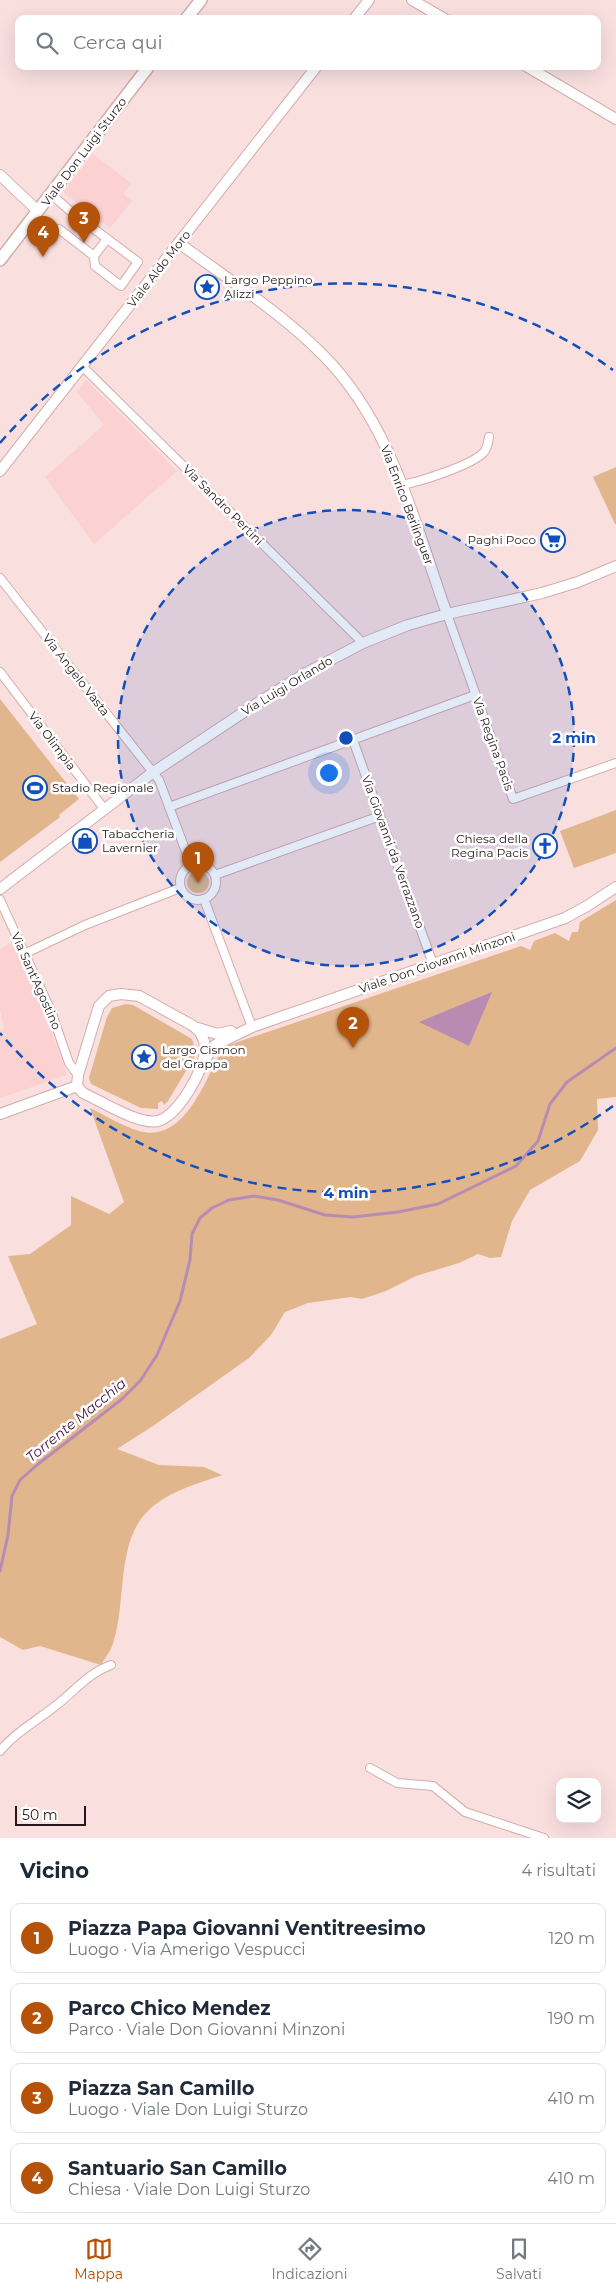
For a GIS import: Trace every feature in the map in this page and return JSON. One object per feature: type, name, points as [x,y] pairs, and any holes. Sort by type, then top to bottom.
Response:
[{"type":"main road","points":[[189,15],[201,0]]},
{"type":"main road","name":"Viale Don Luigi Sturzo","points":[[0,260],[146,70]]},
{"type":"street","points":[[357,15],[369,0]]},
{"type":"street","points":[[412,0],[437,15]]},
{"type":"street","name":"Viale Aldo Moro","points":[[0,471],[314,70]]},
{"type":"street","points":[[533,70],[616,119]]},
{"type":"street","points":[[0,175],[38,211]]},
{"type":"street","points":[[51,194],[138,262],[121,286],[95,266],[94,256],[107,239]]},
{"type":"street","points":[[59,229],[94,256]]},
{"type":"street","name":"Via Enrico Berlinguer","points":[[179,243],[282,318],[324,355],[355,393],[372,419],[401,485],[448,614]]},
{"type":"street","name":"Via Sandro Pertini","points":[[82,366],[363,643]]},
{"type":"street","points":[[401,485],[438,474],[480,456],[485,451],[489,437]]},
{"type":"street","name":"Via Luigi Orlando","points":[[0,889],[152,773],[269,696],[363,643],[408,625],[448,614],[542,594],[578,582],[616,566]]},
{"type":"street","name":"Via Angelo Vasta","points":[[0,578],[159,780],[191,865]]},
{"type":"street","name":"Via Regina Pacis","points":[[448,614],[512,799],[616,762]]},
{"type":"street","name":"Via Olimpia","points":[[0,672],[105,810]]},
{"type":"street","points":[[169,807],[475,695]]},
{"type":"street","name":"Via Giovanni da Verrazzano","points":[[353,740],[433,964]]},
{"type":"street","points":[[215,876],[380,816]]},
{"type":"street","points":[[201,864],[209,868],[215,876],[216,885],[212,893],[204,899],[195,900],[186,896],[180,888],[180,879],[184,870],[191,865],[201,864]]},
{"type":"street","name":"Viale Don Giovanni Minzoni","points":[[252,1027],[564,918],[588,906],[616,887]]},
{"type":"street","points":[[24,954],[84,926],[180,888]]},
{"type":"street","points":[[204,899],[252,1027]]},
{"type":"street","name":"Via Sant'Agostino","points":[[0,900],[51,1011],[69,1063],[78,1075]]},
{"type":"street","points":[[74,1087],[99,1006],[109,996],[129,994],[139,996],[198,1028],[217,1034],[252,1027]]},
{"type":"street","points":[[74,1087],[137,1119],[159,1121],[174,1112],[180,1105],[201,1065],[215,1045],[252,1027]]},
{"type":"street","points":[[198,1028],[204,1041],[205,1051],[201,1065]]},
{"type":"street","points":[[0,1114],[74,1087]]},
{"type":"street","points":[[0,1751],[11,1737],[54,1708],[91,1675],[111,1665]]},
{"type":"street","points":[[370,1768],[397,1783],[433,1786],[465,1812],[544,1838]]},
{"type":"shaded area","points":[[93,154],[131,183],[123,194],[132,201],[110,228],[63,192]]},
{"type":"shaded area","points":[[86,380],[177,471],[94,544],[45,477],[104,425],[77,392]]},
{"type":"shaded area","points":[[616,467],[616,524],[615,524],[593,477]]},
{"type":"shaded area","name":"Stadio Regionale","points":[[0,699],[79,799],[59,815],[60,817],[0,862]]},
{"type":"shaded area","points":[[616,810],[616,853],[574,868],[560,831]]},
{"type":"shaded area","points":[[198,871],[206,874],[209,882],[206,890],[198,893],[190,890],[187,882],[190,874]]},
{"type":"shaded area","points":[[616,900],[616,1097],[597,1099],[598,1130],[580,1161],[530,1190],[512,1221],[501,1257],[490,1258],[478,1254],[459,1263],[416,1276],[386,1291],[362,1299],[351,1297],[308,1303],[285,1312],[271,1335],[249,1358],[117,1449],[159,1465],[204,1467],[222,1475],[165,1498],[149,1510],[138,1523],[126,1557],[116,1632],[111,1649],[101,1665],[40,1646],[23,1650],[0,1637],[0,1339],[37,1324],[8,1256],[30,1254],[71,1225],[71,1196],[109,1214],[124,1202],[90,1108],[139,1131],[155,1133],[169,1128],[181,1119],[191,1107],[221,1051],[229,1045],[521,946],[530,950],[534,941],[555,933],[569,941],[572,932],[578,932],[580,922]]},
{"type":"shaded area","points":[[12,941],[37,991],[67,1075],[0,1098],[0,1031],[4,1029],[0,1010],[0,950]]},
{"type":"shaded area","points":[[492,992],[469,1046],[419,1022]]},
{"type":"shaded area","points":[[126,1004],[133,1005],[192,1039],[196,1054],[168,1101],[164,1105],[162,1101],[158,1103],[158,1109],[141,1108],[91,1084],[89,1078],[107,1017],[112,1008]]},
{"type":"waterway","name":"Torrente Macchia","points":[[0,1571],[8,1535],[12,1496],[20,1480],[122,1399],[140,1381],[157,1355],[180,1301],[190,1260],[192,1234],[200,1218],[212,1208],[229,1200],[254,1196],[278,1200],[325,1215],[353,1217],[398,1212],[438,1204],[516,1166],[538,1141],[550,1104],[567,1082],[616,1048]]},
{"type":"place","name":"Piazza San Camillo","points":[[84,243]]},
{"type":"place","name":"Santuario San Camillo","points":[[43,257]]},
{"type":"place","name":"Largo Peppino Alizzi","points":[[207,287]]},
{"type":"place","name":"Paghi Poco","points":[[553,540]]},
{"type":"place","name":"Stadio Regionale","points":[[35,788]]},
{"type":"place","name":"Tabaccheria Lavernier","points":[[85,841]]},
{"type":"place","name":"Chiesa della Regina Pacis","points":[[545,846]]},
{"type":"place","name":"Piazza Papa Giovanni Ventitreesimo","points":[[198,883]]},
{"type":"place","name":"Parco Chico Mendez","points":[[353,1048]]},
{"type":"place","name":"Largo Cismon del Grappa","points":[[144,1057]]}]
